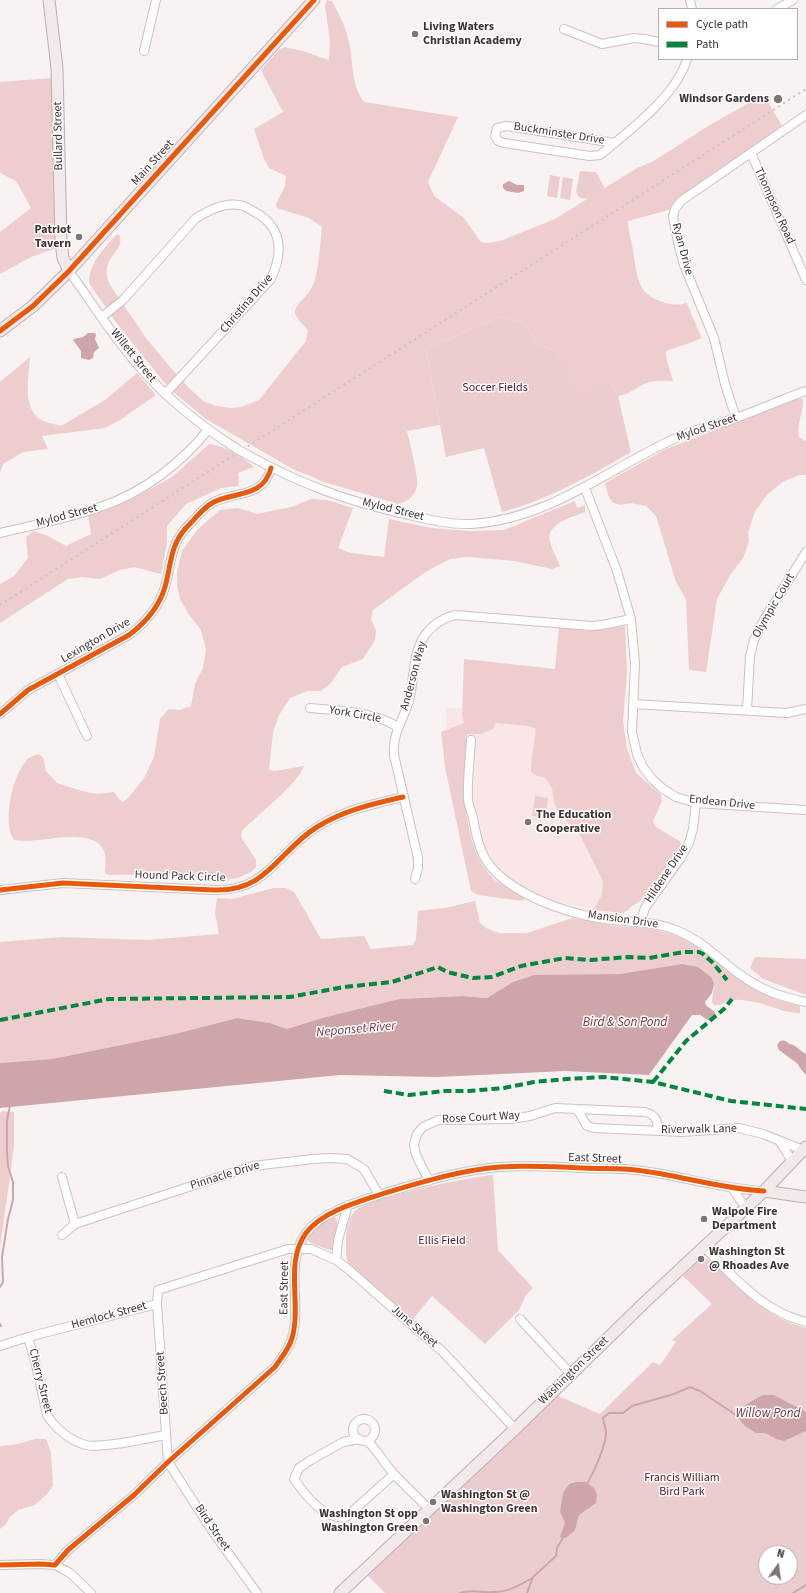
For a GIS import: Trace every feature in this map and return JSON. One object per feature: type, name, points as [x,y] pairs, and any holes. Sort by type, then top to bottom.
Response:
[{"type":"main road","name":"Bullard Street","points":[[49,0],[57,68],[61,241],[63,258],[69,271]]},
{"type":"main road","name":"Main Street","points":[[0,331],[33,306],[69,271],[314,0]]},
{"type":"main road","name":"Washington Street","points":[[340,1593],[516,1429],[571,1374],[764,1191],[804,1149]]},
{"type":"main road","points":[[764,1191],[806,1197]]},
{"type":"street","points":[[144,51],[156,0]]},
{"type":"street","points":[[779,8],[793,0]]},
{"type":"street","points":[[564,29],[602,44],[634,38],[658,42]]},
{"type":"street","name":"Buckminster Drive","points":[[615,143],[507,126],[497,128],[495,136],[498,141],[504,143],[594,156],[600,155],[615,143],[670,91],[680,77],[688,60]]},
{"type":"street","name":"Ryan Drive","points":[[736,418],[725,384],[714,338],[684,265],[673,215],[676,207],[681,201],[806,115]]},
{"type":"street","name":"Thompson Road","points":[[751,153],[806,280]]},
{"type":"street","name":"Christina Drive","points":[[102,317],[123,300],[196,218],[206,212],[216,208],[239,205],[263,216],[268,220],[275,230],[279,244],[278,260],[271,278],[165,394]]},
{"type":"street","name":"Willett Street","points":[[69,271],[138,365],[165,394],[208,430]]},
{"type":"street","name":"Mylod Street","points":[[0,533],[98,508],[129,494],[175,466],[194,448],[208,430],[271,468],[312,486],[349,499],[391,511],[452,523],[471,524],[515,517],[536,510],[585,488],[678,437],[736,418],[806,391]]},
{"type":"street","name":"Lexington Drive","points":[[0,714],[28,690],[129,636],[139,628],[160,600],[167,579],[172,550],[182,533],[212,503],[245,494],[256,488],[270,474],[271,468]]},
{"type":"street","name":"Endean Drive","points":[[585,488],[617,571],[631,619],[635,664],[633,739],[637,754],[643,767],[652,779],[663,789],[676,797],[696,803],[806,810]]},
{"type":"street","name":"Olympic Court","points":[[747,710],[750,656],[754,640],[765,618],[806,552]]},
{"type":"street","name":"Anderson Way","points":[[415,879],[418,868],[418,858],[394,756],[395,736],[410,698],[420,645],[429,630],[444,619],[455,615],[464,614],[592,626],[631,619]]},
{"type":"street","points":[[58,674],[87,736]]},
{"type":"street","points":[[633,704],[787,713],[806,710]]},
{"type":"street","name":"York Circle","points":[[310,708],[368,715],[382,719],[398,727]]},
{"type":"street","name":"Mansion Drive","points":[[471,740],[468,798],[476,833],[482,851],[492,868],[506,881],[528,895],[549,905],[598,918],[641,921],[662,925],[690,937],[754,984],[779,996],[806,1002]]},
{"type":"street","name":"Hound Pack Circle","points":[[0,890],[63,883],[214,890],[236,888],[251,883],[264,876],[305,836],[327,821],[352,810],[403,797]]},
{"type":"street","name":"Hildene Drive","points":[[641,921],[645,908],[682,856],[689,843],[693,829],[696,803]]},
{"type":"street","name":"Rose Court Way","points":[[429,1181],[417,1159],[414,1145],[418,1132],[428,1123],[444,1119],[511,1119],[530,1116],[555,1108],[644,1112],[652,1114],[657,1119],[659,1131]]},
{"type":"street","name":"Riverwalk Lane","points":[[577,1109],[587,1126],[594,1128],[682,1132],[739,1128],[762,1134],[780,1142],[804,1149]]},
{"type":"street","points":[[780,1142],[792,1161]]},
{"type":"street","name":"Pinnacle Drive","points":[[62,1235],[75,1224],[253,1166],[313,1159],[347,1159],[364,1170],[379,1195]]},
{"type":"street","name":"East Street","points":[[55,1566],[68,1550],[134,1495],[168,1462],[275,1367],[292,1340],[295,1322],[295,1258],[297,1249],[307,1231],[319,1220],[348,1205],[379,1195],[429,1181],[499,1168],[539,1167],[635,1170],[703,1181],[732,1188],[764,1191]]},
{"type":"street","points":[[62,1177],[75,1224]]},
{"type":"street","points":[[732,1188],[746,1208]]},
{"type":"street","points":[[336,1260],[339,1234],[348,1205]]},
{"type":"street","points":[[704,1247],[761,1301],[775,1311],[796,1320],[806,1322]]},
{"type":"street","name":"June Street","points":[[297,1249],[311,1249],[336,1260],[348,1269],[443,1352],[516,1429]]},
{"type":"street","name":"Hemlock Street","points":[[0,1346],[28,1337],[157,1304],[158,1290],[283,1250],[297,1249]]},
{"type":"street","name":"Beech Street","points":[[157,1304],[168,1462]]},
{"type":"street","points":[[520,1319],[571,1374]]},
{"type":"street","name":"Cherry Street","points":[[28,1337],[36,1364],[47,1415],[51,1421],[69,1438],[87,1445],[99,1445],[166,1435]]},
{"type":"street","points":[[358,1439],[354,1434],[354,1427],[358,1421],[368,1420],[374,1425],[375,1431],[372,1437],[367,1441]]},
{"type":"street","points":[[394,1474],[346,1517],[340,1518],[326,1512],[304,1493],[294,1480],[299,1468],[343,1442],[358,1439],[367,1441],[375,1448],[394,1474],[430,1510]]},
{"type":"street","name":"Bird Street","points":[[168,1462],[211,1529],[257,1593]]},
{"type":"street","points":[[0,1565],[40,1564],[55,1566],[70,1573],[92,1593]]},
{"type":"shaded area","points":[[327,0],[332,1],[345,28],[350,46],[356,88],[364,102],[458,117],[428,182],[434,196],[464,218],[480,241],[486,243],[500,241],[555,219],[637,168],[652,162],[710,125],[759,97],[767,100],[782,126],[692,189],[672,209],[628,221],[637,272],[642,288],[650,296],[662,302],[669,304],[686,303],[700,334],[701,338],[695,341],[666,351],[666,357],[673,381],[650,382],[627,394],[618,396],[611,384],[576,394],[557,352],[535,342],[526,324],[499,317],[426,349],[440,425],[407,431],[415,468],[417,486],[415,492],[410,498],[405,502],[398,504],[324,482],[293,469],[206,419],[178,396],[163,381],[118,325],[89,283],[91,269],[94,263],[106,246],[116,235],[119,234],[119,246],[109,261],[107,267],[107,275],[110,285],[146,338],[170,367],[203,401],[216,406],[230,408],[241,407],[259,400],[306,341],[308,330],[298,319],[295,312],[297,306],[309,292],[314,283],[319,260],[322,227],[309,218],[277,208],[276,204],[285,186],[286,176],[269,168],[264,159],[254,129],[283,112],[261,70],[280,49],[284,47],[303,51],[329,60],[330,41],[325,5]]},
{"type":"shaded area","points":[[53,78],[57,248],[31,257],[0,274],[0,232],[31,208],[16,181],[0,173],[0,82]]},
{"type":"shaded area","points":[[30,357],[28,383],[29,401],[36,416],[45,422],[61,426],[105,400],[137,373],[156,395],[120,420],[105,428],[42,436],[48,449],[23,452],[3,464],[0,473],[0,382]]},
{"type":"shaded area","points":[[797,398],[803,399],[798,432],[799,437],[806,441],[806,475],[800,475],[784,481],[768,494],[755,511],[748,533],[749,542],[743,558],[730,575],[717,599],[706,672],[689,670],[686,599],[676,582],[656,516],[646,506],[631,503],[620,505],[612,502],[608,495],[605,483],[666,449]]},
{"type":"shaded area","points":[[209,444],[233,452],[254,467],[238,473],[239,486],[221,488],[186,504],[167,526],[167,543],[161,574],[134,567],[120,570],[100,579],[82,577],[68,579],[0,623],[0,584],[14,576],[28,558],[26,537],[33,531],[48,536],[66,546],[91,534],[88,514],[132,499],[172,477]]},
{"type":"shaded area","points":[[311,499],[327,500],[353,508],[338,548],[351,553],[384,557],[389,519],[431,528],[470,531],[504,530],[575,501],[577,508],[585,505],[585,512],[561,522],[552,530],[550,542],[560,566],[552,569],[515,561],[467,557],[450,559],[427,571],[373,610],[371,619],[376,630],[375,640],[363,659],[342,667],[330,684],[321,691],[307,691],[290,698],[279,715],[273,732],[269,770],[275,771],[304,766],[286,790],[242,831],[241,837],[256,860],[256,867],[251,872],[238,878],[222,880],[167,874],[108,875],[105,873],[106,859],[104,851],[98,843],[89,839],[64,837],[24,841],[14,840],[10,832],[9,822],[10,799],[17,776],[29,758],[38,754],[43,757],[46,771],[57,783],[97,794],[114,792],[123,802],[129,797],[144,778],[154,757],[160,719],[169,709],[180,710],[191,706],[195,684],[203,668],[206,650],[201,630],[188,613],[180,599],[177,585],[177,572],[182,551],[198,529],[220,510],[238,508],[257,514],[291,507]]},
{"type":"shaded area","points":[[625,626],[627,671],[623,721],[627,749],[636,773],[661,795],[662,801],[653,821],[656,827],[681,842],[679,849],[647,894],[628,910],[623,913],[594,910],[602,894],[603,881],[581,837],[559,813],[554,802],[552,788],[545,778],[531,772],[536,729],[529,726],[495,723],[493,729],[481,734],[467,734],[465,791],[469,830],[475,849],[483,866],[494,880],[513,889],[525,899],[522,901],[478,895],[471,891],[445,767],[441,732],[464,723],[462,715],[464,659],[555,669],[559,628],[591,631]]},
{"type":"shaded area","name":"The Education Cooperative","points":[[446,707],[565,719],[613,888],[606,913],[474,886],[446,731]]},
{"type":"shaded area","points":[[274,888],[286,888],[294,892],[321,939],[364,936],[371,949],[413,945],[416,939],[418,911],[445,908],[475,901],[480,923],[486,928],[499,933],[527,933],[572,918],[615,926],[646,928],[668,933],[688,940],[752,987],[775,999],[800,1006],[800,1013],[787,1012],[760,1003],[741,1000],[733,1000],[714,1005],[712,1002],[714,984],[712,978],[682,964],[619,974],[580,975],[513,982],[487,998],[462,996],[399,999],[322,1018],[287,1029],[270,1023],[237,1018],[175,1034],[52,1059],[0,1063],[0,942],[62,937],[148,940],[219,934],[215,913],[217,898],[232,899]]},
{"type":"shaded area","points":[[755,957],[806,959],[806,995],[763,979],[750,968]]},
{"type":"shaded area","points":[[2,1111],[14,1112],[14,1147],[0,1248],[0,1113]]},
{"type":"shaded area","points":[[35,1439],[46,1439],[51,1453],[53,1486],[35,1505],[18,1510],[0,1529],[0,1446],[18,1444]]},
{"type":"green space","points":[[580,171],[596,172],[604,187],[602,200],[580,198],[576,192]]},
{"type":"green space","points":[[550,175],[560,177],[557,198],[547,196]]},
{"type":"green space","points":[[563,177],[573,179],[570,200],[560,198]]},
{"type":"green space","name":"Soccer Fields","points":[[499,317],[526,324],[535,342],[557,352],[562,361],[611,384],[618,396],[631,452],[552,494],[502,512],[484,448],[446,457],[426,349]]},
{"type":"green space","points":[[535,796],[548,798],[546,817],[532,816]]},
{"type":"green space","name":"Ellis Field","points":[[493,1175],[498,1250],[533,1288],[526,1295],[519,1310],[485,1344],[432,1296],[413,1319],[352,1268],[346,1256],[346,1234],[352,1214],[365,1206],[421,1188]]},
{"type":"green space","points":[[332,1218],[336,1218],[338,1223],[333,1251],[313,1244],[307,1240],[317,1227]]},
{"type":"green space","name":"Francis William Bird Park","points":[[705,1258],[711,1261],[743,1292],[765,1310],[791,1323],[806,1328],[806,1593],[385,1593],[366,1574],[556,1395],[600,1414],[653,1362],[660,1365],[676,1342],[672,1340],[712,1304],[683,1276],[699,1260]]},
{"type":"water","points":[[509,181],[517,185],[524,185],[524,191],[518,193],[506,191],[503,188],[503,184]]},
{"type":"water","points":[[88,333],[96,334],[95,339],[99,348],[94,352],[93,358],[89,360],[81,358],[81,351],[73,340],[83,337]]},
{"type":"water","name":"Bird & Son Pond","points":[[682,964],[698,967],[712,978],[714,984],[712,993],[705,1002],[706,1006],[699,1015],[692,1015],[649,1075],[565,1071],[437,1077],[340,1075],[0,1108],[0,1063],[52,1059],[175,1034],[237,1018],[270,1023],[287,1029],[322,1018],[399,999],[462,996],[487,998],[513,982],[534,975],[619,974]]},
{"type":"water","points":[[791,1044],[806,1054],[806,1075],[800,1068],[794,1056],[784,1052]]},
{"type":"water","name":"Willow Pond","points":[[763,1395],[774,1395],[806,1412],[806,1431],[784,1441],[776,1439],[765,1433],[756,1433],[745,1426],[737,1417],[741,1409]]},
{"type":"water","points":[[586,1482],[595,1489],[597,1495],[596,1503],[579,1515],[575,1530],[566,1538],[560,1537],[565,1522],[560,1512],[563,1493],[569,1484]]},
{"type":"waterway","name":"Neponset River","points":[[690,1003],[710,1015]]},
{"type":"waterway","name":"Neponset River","points":[[783,1046],[806,1063]]},
{"type":"waterway","points":[[0,1287],[3,1282],[2,1257],[8,1219],[13,1200],[13,1182],[8,1166],[7,1152],[7,1120],[10,1106]]},
{"type":"waterway","points":[[586,1485],[596,1467],[602,1451],[606,1436],[603,1418],[609,1413],[623,1413],[632,1406],[674,1394],[690,1387],[700,1391],[739,1417]]},
{"type":"waterway","points":[[527,1593],[533,1577],[556,1556],[557,1548],[564,1536]]},
{"type":"waterway","points":[[460,1593],[468,1591],[505,1591],[514,1588],[532,1578]]},
{"type":"waterway","points":[[793,1593],[806,1585]]},
{"type":"railway","points":[[0,605],[806,89]]},
{"type":"marked path","points":[[0,1020],[109,999],[290,997],[344,987],[392,982],[438,967],[447,972],[473,978],[492,977],[521,966],[565,958],[590,960],[629,957],[649,958],[684,952],[699,952],[712,962],[727,980]]},
{"type":"marked path","points":[[653,1082],[686,1041],[724,1009],[732,999]]},
{"type":"marked path","points":[[384,1091],[409,1095],[444,1091],[469,1091],[504,1088],[534,1082],[604,1077],[653,1082],[731,1101],[806,1109]]},
{"type":"cycle path","points":[[0,331],[33,306],[69,271],[314,0]]},
{"type":"cycle path","points":[[0,714],[28,690],[129,635],[141,625],[151,614],[159,601],[165,587],[174,549],[177,541],[186,528],[208,505],[220,499],[254,490],[267,478],[271,468]]},
{"type":"cycle path","points":[[0,890],[63,883],[214,890],[232,889],[247,884],[260,877],[292,847],[327,821],[359,808],[403,797]]},
{"type":"cycle path","points":[[0,1565],[55,1565],[68,1550],[134,1495],[168,1462],[275,1367],[291,1342],[295,1325],[295,1270],[299,1245],[313,1225],[342,1208],[385,1193],[427,1181],[471,1171],[510,1166],[636,1170],[732,1188],[764,1191]]},
{"type":"place","name":"Living Waters Christian Academy","points":[[415,34]]},
{"type":"place","name":"Windsor Gardens","points":[[778,99]]},
{"type":"place","name":"Patriot Tavern","points":[[79,237]]},
{"type":"place","name":"The Education Cooperative","points":[[528,822]]},
{"type":"place","name":"Walpole Fire Department","points":[[704,1219]]},
{"type":"place","name":"Washington St @ Rhoades Ave","points":[[701,1259]]},
{"type":"place","name":"Washington St @ Washington Green","points":[[433,1502]]},
{"type":"place","name":"Washington St opp Washington Green","points":[[426,1521]]}]
